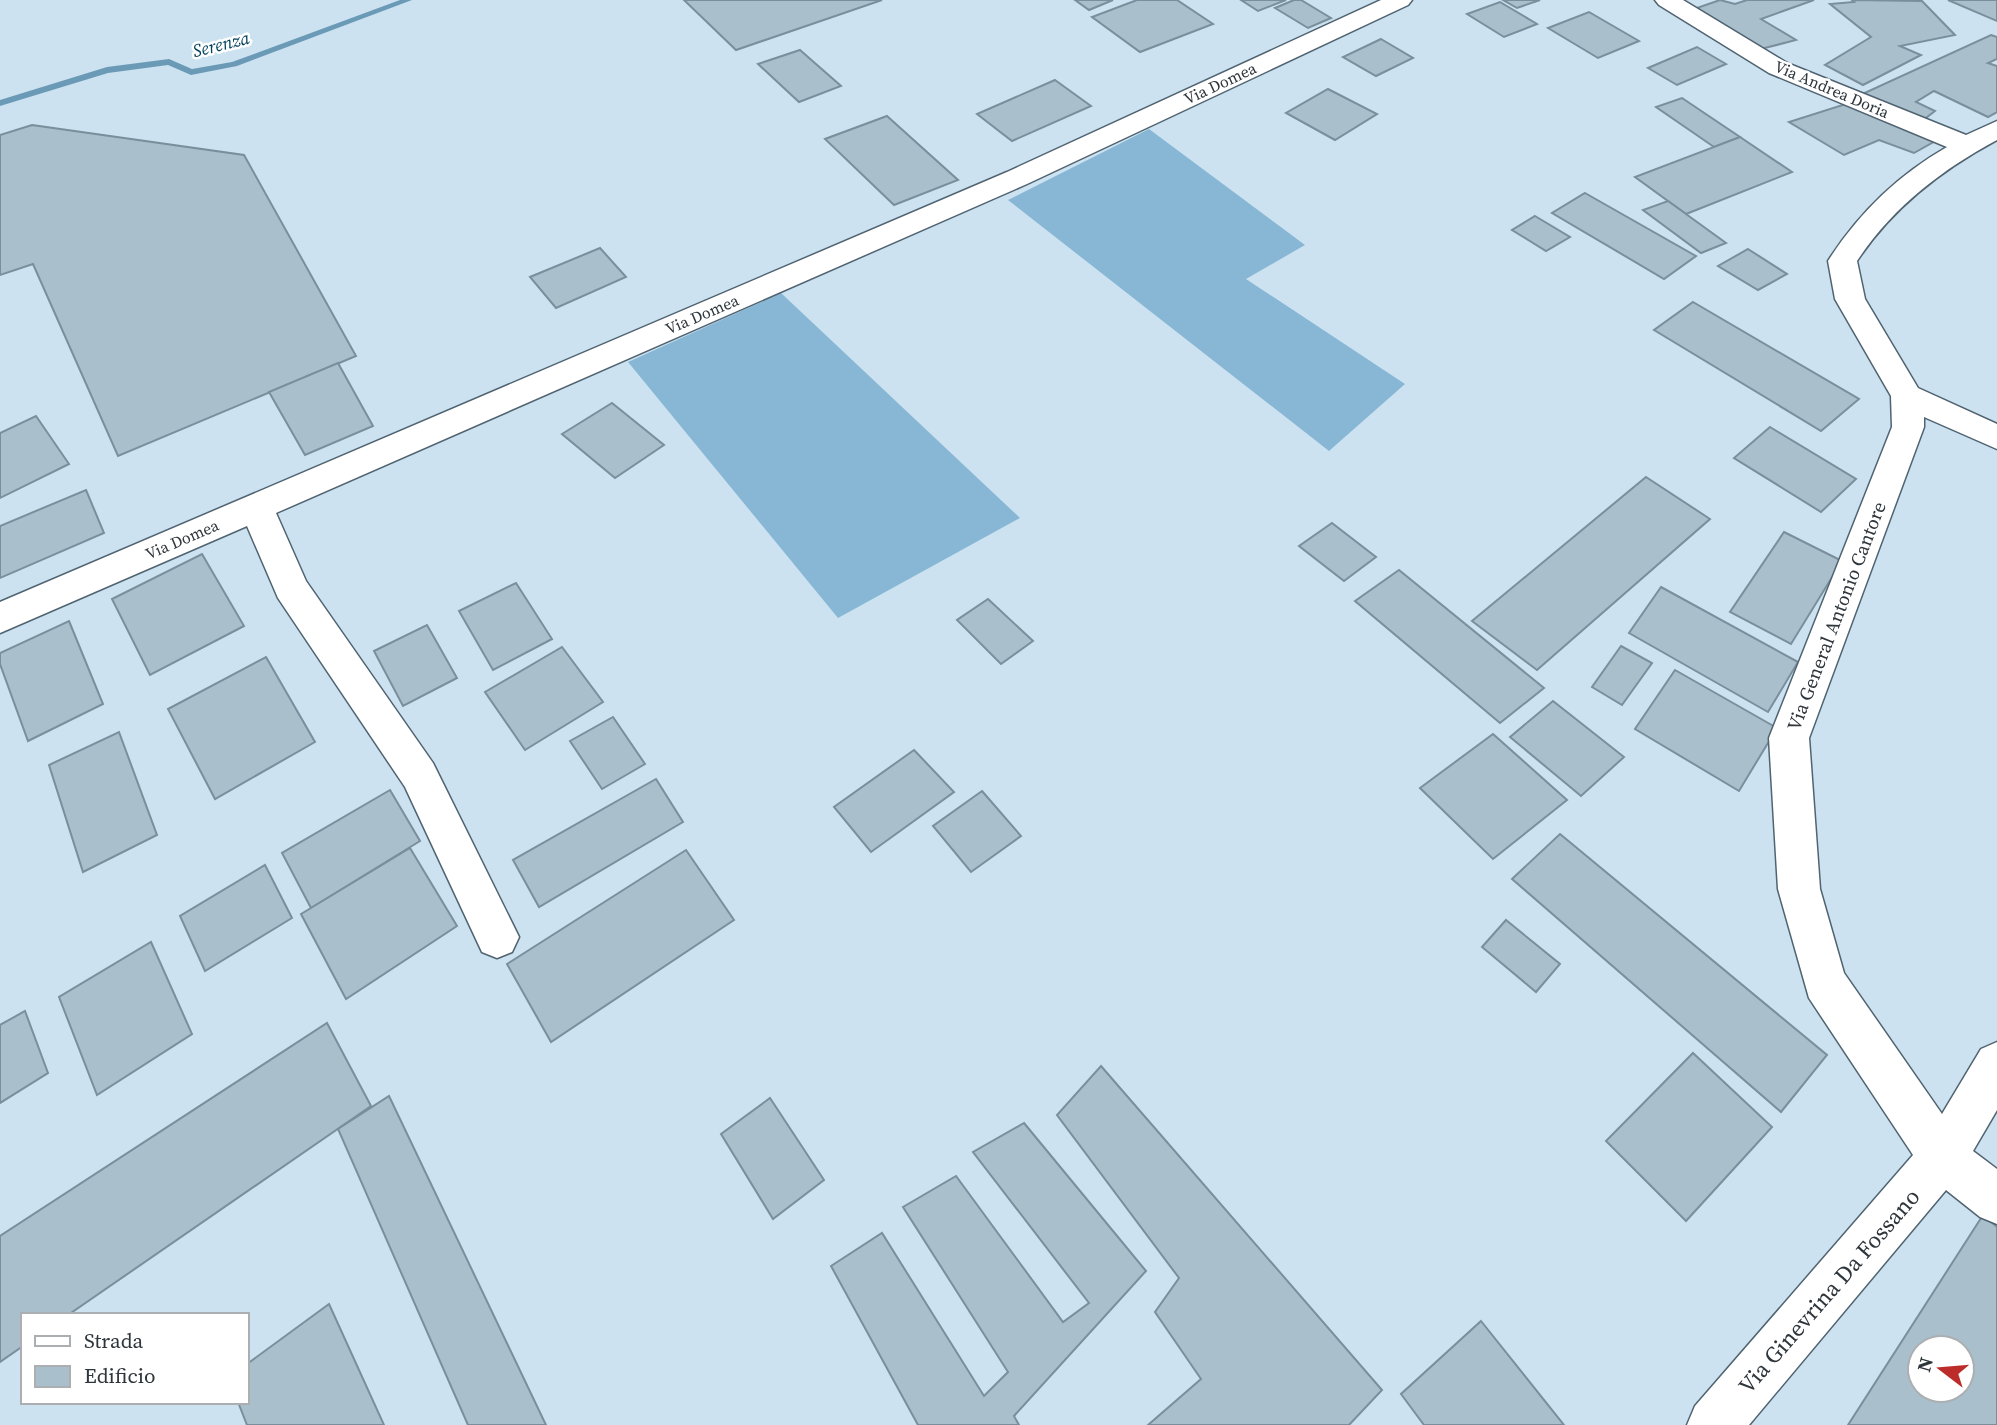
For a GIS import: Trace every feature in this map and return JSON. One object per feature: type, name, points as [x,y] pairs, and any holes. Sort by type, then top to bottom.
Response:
[{"type":"street","name":"Via Domea","points":[[0,618],[1017,178],[1400,0]]},
{"type":"street","name":"Via Andrea Doria","points":[[1667,0],[1778,68],[1982,137]]},
{"type":"street","points":[[1982,137],[1892,197],[1860,232],[1842,261],[1850,299],[1907,396],[1997,437]]},
{"type":"street","name":"Via General Antonio Cantore","points":[[1907,396],[1908,428],[1789,738],[1799,889],[1825,983],[1943,1157],[1997,1200]]},
{"type":"street","points":[[256,507],[291,588],[419,775],[497,937]]},
{"type":"street","name":"Via Ginevrina Da Fossano","points":[[1714,1425],[1943,1157],[1997,1065]]},
{"type":"shaded area","points":[[1149,129],[1305,245],[1246,279],[1405,384],[1329,451],[1008,200]]},
{"type":"shaded area","points":[[781,293],[1020,518],[838,618],[628,362]]},
{"type":"building","points":[[684,0],[882,0],[736,50]]},
{"type":"building","points":[[1075,0],[1113,0],[1089,10]]},
{"type":"building","points":[[1137,0],[1177,0],[1213,24],[1140,52],[1092,17]]},
{"type":"building","points":[[1241,0],[1286,0],[1258,11]]},
{"type":"building","points":[[1301,0],[1331,18],[1308,28],[1275,8]]},
{"type":"building","points":[[1503,0],[1540,0],[1517,8]]},
{"type":"building","points":[[1720,0],[1735,4],[1747,0],[1814,0],[1761,19],[1796,40],[1757,50],[1694,9]]},
{"type":"building","points":[[1852,0],[1922,1],[1955,35],[1900,46],[1921,55],[1863,85],[1825,65],[1871,37],[1830,4],[1854,2]]},
{"type":"building","points":[[1948,0],[1997,0],[1997,21]]},
{"type":"building","points":[[1500,2],[1537,24],[1504,37],[1467,14]]},
{"type":"building","points":[[1589,12],[1639,41],[1598,58],[1548,28]]},
{"type":"building","points":[[1991,35],[1997,37],[1997,59],[1988,63],[1997,66],[1997,112],[1988,117],[1934,91],[1916,102],[1935,111],[1918,124],[1858,96]]},
{"type":"building","points":[[1381,39],[1413,58],[1376,76],[1343,57]]},
{"type":"building","points":[[1697,47],[1726,64],[1677,85],[1648,68]]},
{"type":"building","points":[[800,50],[841,86],[799,102],[758,64]]},
{"type":"building","points":[[1055,80],[1091,106],[1012,141],[977,114]]},
{"type":"building","points":[[1328,89],[1377,114],[1335,140],[1286,113]]},
{"type":"building","points":[[1682,98],[1740,137],[1714,147],[1656,107]]},
{"type":"building","points":[[1852,102],[1937,140],[1914,153],[1879,140],[1844,155],[1789,122]]},
{"type":"building","points":[[887,116],[958,180],[894,205],[825,139]]},
{"type":"building","points":[[32,125],[244,155],[356,356],[118,456],[33,264],[0,275],[0,135]]},
{"type":"building","points":[[1740,137],[1792,172],[1686,214],[1635,177]]},
{"type":"building","points":[[1585,193],[1696,256],[1664,279],[1552,213]]},
{"type":"building","points":[[1668,201],[1726,243],[1701,253],[1643,210]]},
{"type":"building","points":[[1535,216],[1570,237],[1546,251],[1512,230]]},
{"type":"building","points":[[600,248],[626,277],[556,308],[530,277]]},
{"type":"building","points":[[1748,249],[1787,274],[1758,290],[1718,266]]},
{"type":"building","points":[[1693,302],[1859,399],[1821,431],[1654,330]]},
{"type":"building","points":[[338,363],[373,426],[305,455],[269,392]]},
{"type":"building","points":[[612,403],[664,445],[615,478],[562,434]]},
{"type":"building","points":[[36,416],[69,464],[0,498],[0,433]]},
{"type":"building","points":[[1770,427],[1856,479],[1821,512],[1734,458]]},
{"type":"building","points":[[1646,477],[1710,519],[1537,670],[1472,621]]},
{"type":"building","points":[[86,490],[104,533],[0,578],[0,526]]},
{"type":"building","points":[[1332,523],[1376,557],[1344,581],[1299,546]]},
{"type":"building","points":[[1784,532],[1842,561],[1791,644],[1730,612]]},
{"type":"building","points":[[202,554],[244,626],[150,675],[112,599]]},
{"type":"building","points":[[1399,570],[1544,688],[1500,723],[1355,601]]},
{"type":"building","points":[[516,583],[552,639],[493,670],[459,611]]},
{"type":"building","points":[[1661,587],[1798,662],[1768,712],[1629,633]]},
{"type":"building","points":[[988,599],[1033,641],[1001,664],[957,620]]},
{"type":"building","points":[[69,621],[103,704],[28,741],[0,664],[0,653]]},
{"type":"building","points":[[427,625],[457,678],[403,706],[374,651]]},
{"type":"building","points":[[1621,646],[1652,663],[1622,705],[1592,687]]},
{"type":"building","points":[[562,647],[603,702],[525,750],[485,692]]},
{"type":"building","points":[[266,657],[315,742],[215,799],[168,709]]},
{"type":"building","points":[[1675,670],[1777,728],[1739,791],[1635,729]]},
{"type":"building","points":[[1553,701],[1624,757],[1581,796],[1510,737]]},
{"type":"building","points":[[613,717],[645,764],[602,789],[570,741]]},
{"type":"building","points":[[119,732],[157,835],[83,872],[49,765]]},
{"type":"building","points":[[1493,734],[1567,800],[1493,859],[1420,788]]},
{"type":"building","points":[[914,750],[954,792],[871,852],[834,807]]},
{"type":"building","points":[[656,779],[683,822],[539,907],[513,860]]},
{"type":"building","points":[[390,790],[420,841],[311,908],[282,853]]},
{"type":"building","points":[[982,791],[1021,836],[971,872],[933,826]]},
{"type":"building","points":[[1560,834],[1827,1055],[1781,1112],[1512,879]]},
{"type":"building","points":[[410,848],[457,926],[346,999],[301,914]]},
{"type":"building","points":[[686,850],[734,920],[551,1042],[507,964]]},
{"type":"building","points":[[265,865],[292,918],[205,971],[180,916]]},
{"type":"building","points":[[1506,920],[1560,964],[1536,992],[1482,947]]},
{"type":"building","points":[[151,942],[192,1034],[97,1095],[59,997]]},
{"type":"building","points":[[25,1011],[48,1073],[0,1103],[0,1025]]},
{"type":"building","points":[[327,1023],[371,1106],[71,1313],[21,1313],[21,1347],[0,1362],[0,1236]]},
{"type":"building","points":[[1693,1053],[1772,1127],[1686,1221],[1606,1141]]},
{"type":"building","points":[[1101,1066],[1382,1390],[1349,1425],[1148,1425],[1201,1379],[1155,1312],[1179,1278],[1057,1115]]},
{"type":"building","points":[[389,1096],[546,1425],[468,1425],[338,1129]]},
{"type":"building","points":[[770,1098],[824,1180],[773,1219],[721,1134]]},
{"type":"building","points":[[1024,1123],[1146,1271],[1014,1416],[1019,1425],[918,1425],[831,1266],[882,1233],[984,1396],[1008,1372],[903,1207],[956,1176],[1063,1322],[1089,1303],[973,1152]]},
{"type":"building","points":[[1983,1215],[1997,1227],[1997,1425],[1848,1425],[1906,1335],[1906,1404],[1976,1404],[1976,1334],[1906,1334]]},
{"type":"building","points":[[329,1304],[384,1425],[247,1425],[239,1404],[248,1404],[248,1363]]},
{"type":"building","points":[[1481,1321],[1564,1425],[1424,1425],[1401,1394]]},
{"type":"waterway","name":"Serenza","points":[[0,103],[107,70],[169,62],[191,72],[234,64],[408,0]]}]
